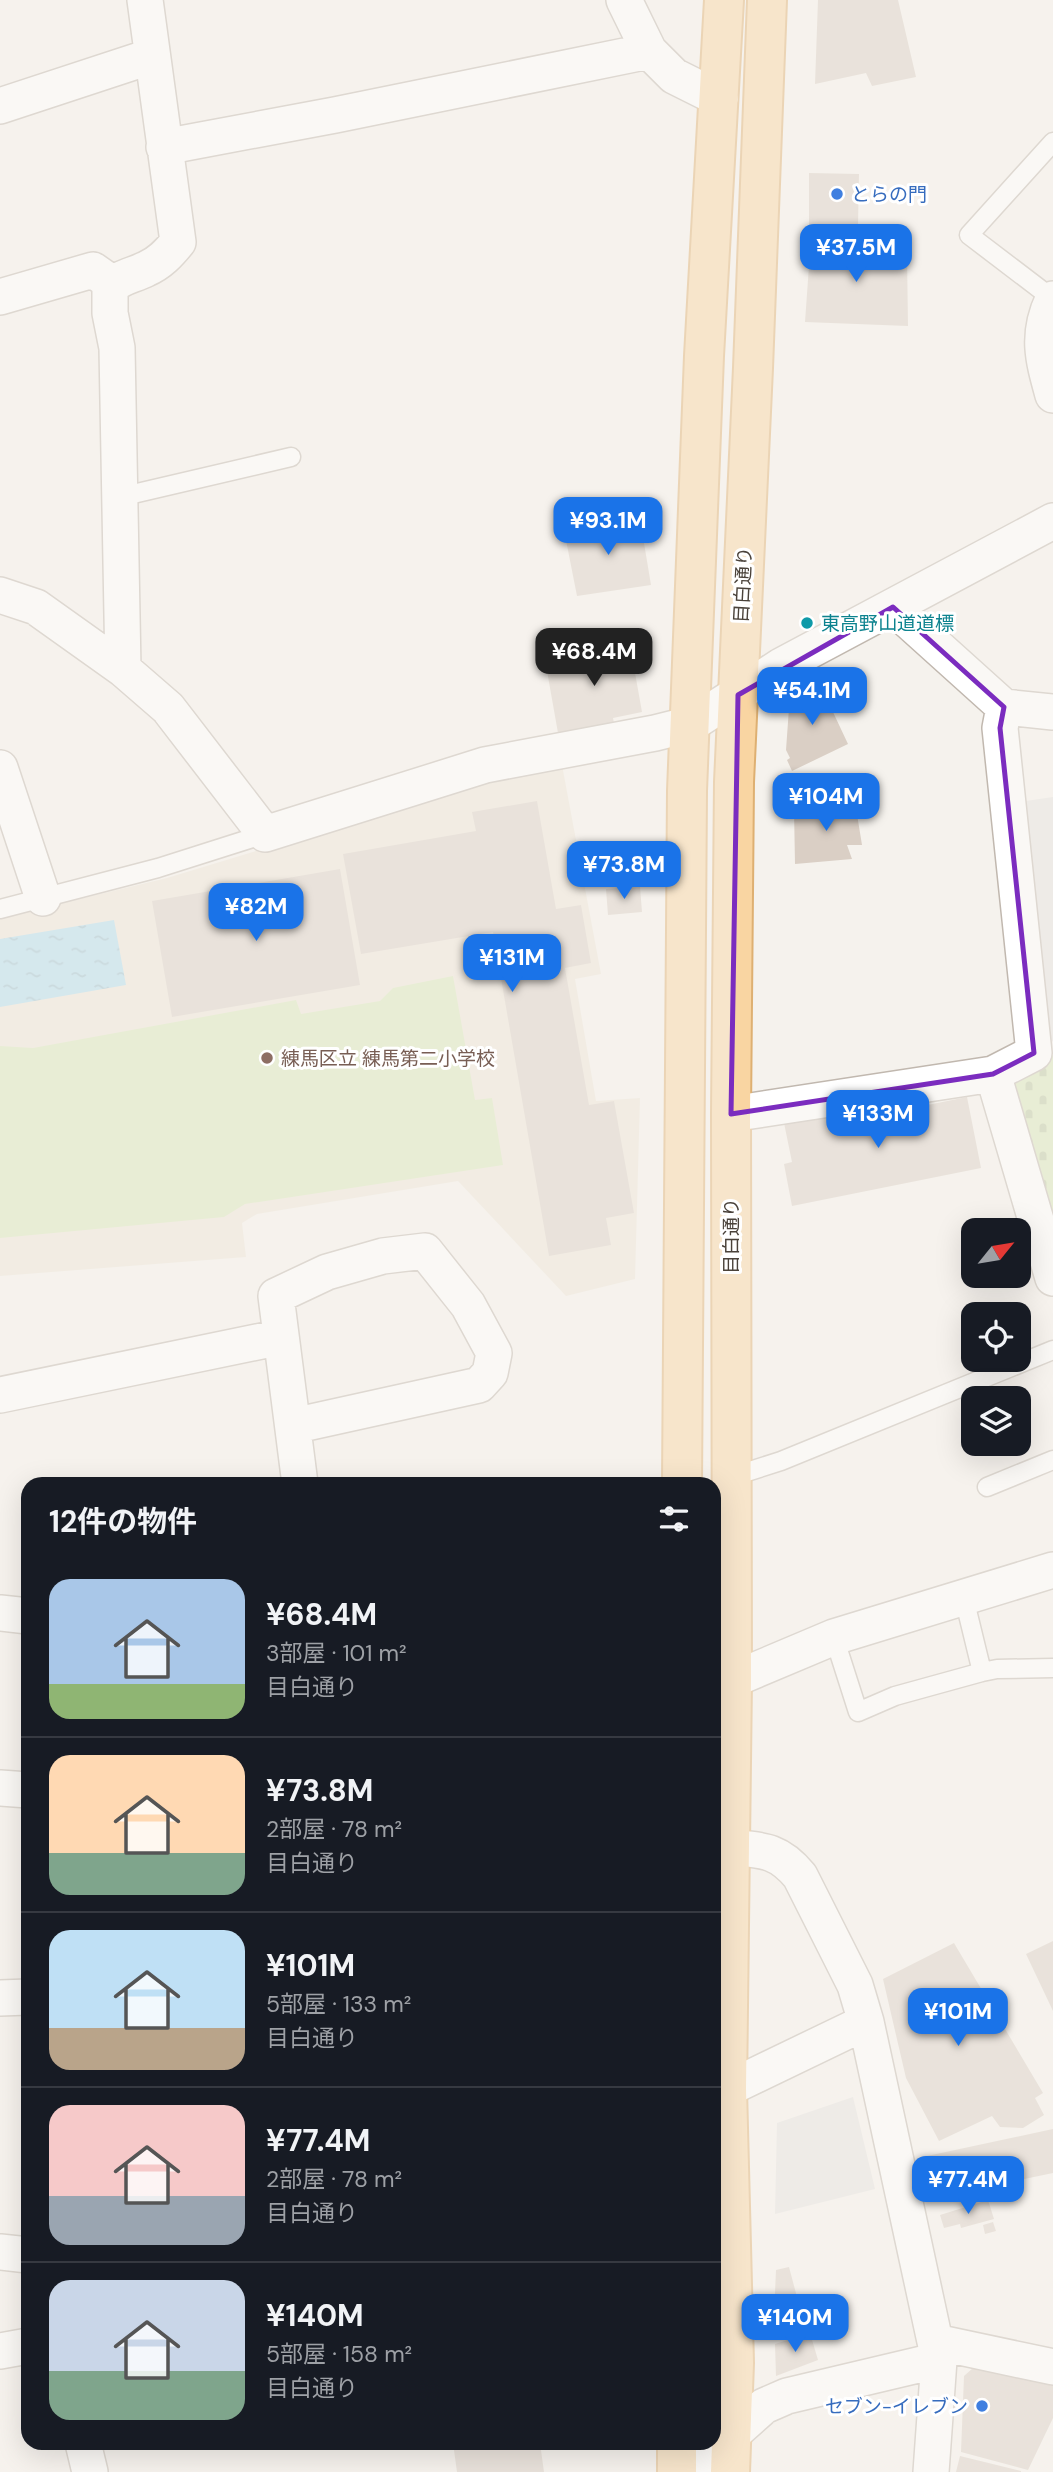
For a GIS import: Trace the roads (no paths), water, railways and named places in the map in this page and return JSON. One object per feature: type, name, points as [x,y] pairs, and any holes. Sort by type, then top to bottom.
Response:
[{"type":"main road","points":[[682,1477],[687,791],[704,356],[724,0]]},
{"type":"main road","name":"目白通り","points":[[730,2454],[734,2363],[727,2089],[732,1680],[731,1114],[734,782],[767,0]]},
{"type":"main road","points":[[677,2450],[677,2472]]},
{"type":"street","points":[[123,668],[117,348],[110,313],[110,287],[120,277],[147,269],[166,256],[178,242],[145,0]]},
{"type":"street","points":[[624,0],[649,51],[674,76],[720,99]]},
{"type":"street","points":[[164,147],[649,51]]},
{"type":"street","points":[[0,106],[152,56]]},
{"type":"street","points":[[0,297],[93,270],[113,284]]},
{"type":"street","points":[[1053,299],[1044,318],[1041,342],[1053,395]]},
{"type":"street","points":[[0,595],[37,607],[123,668],[168,708],[265,834],[485,765],[691,724],[781,666],[1053,521]]},
{"type":"street","points":[[892,607],[1004,707],[1053,712]]},
{"type":"street","points":[[731,1114],[993,1074],[1034,1053],[1000,728],[1004,707]]},
{"type":"street","points":[[0,768],[43,898]]},
{"type":"street","points":[[993,1074],[1053,1278]]},
{"type":"street","points":[[293,1426],[479,1385],[490,1373],[494,1353],[468,1305],[425,1251],[383,1256],[327,1272],[276,1296],[299,1477]]},
{"type":"street","points":[[0,1395],[281,1337]]},
{"type":"street","points":[[732,1680],[834,1637],[1053,1570]]},
{"type":"street","points":[[0,1613],[21,1615]]},
{"type":"street","points":[[0,1788],[21,1790]]},
{"type":"street","points":[[729,1847],[768,1850],[791,1865],[800,1876],[855,1985],[866,2022],[937,2351],[931,2472]]},
{"type":"street","points":[[0,1997],[21,1997]]},
{"type":"street","points":[[727,2089],[866,2022]]},
{"type":"street","points":[[0,2252],[21,2254]]},
{"type":"street","points":[[0,2351],[21,2347]]},
{"type":"street","points":[[690,2472],[730,2454],[764,2406],[786,2396],[937,2351],[1053,2367]]},
{"type":"street","points":[[85,2450],[90,2472]]},
{"type":"lane","points":[[1053,142],[969,235],[1053,299]]},
{"type":"lane","points":[[120,497],[291,457]]},
{"type":"lane","points":[[0,909],[158,868],[265,834]]},
{"type":"lane","points":[[732,1477],[781,1461],[1053,1350]]},
{"type":"lane","points":[[987,1487],[1053,1460]]},
{"type":"lane","points":[[964,1598],[982,1672]]},
{"type":"lane","points":[[834,1637],[858,1712],[895,1696],[982,1672],[997,1669],[1053,1668]]},
{"type":"water","points":[[114,920],[126,985],[0,1007],[0,939]]},
{"type":"place","name":"とらの門","points":[[837,194]]},
{"type":"place","name":"東高野山道道標","points":[[807,623]]},
{"type":"place","name":"練馬区立 練馬第二小学校","points":[[267,1058]]},
{"type":"place","name":"セブン-イレブン","points":[[982,2406]]}]
